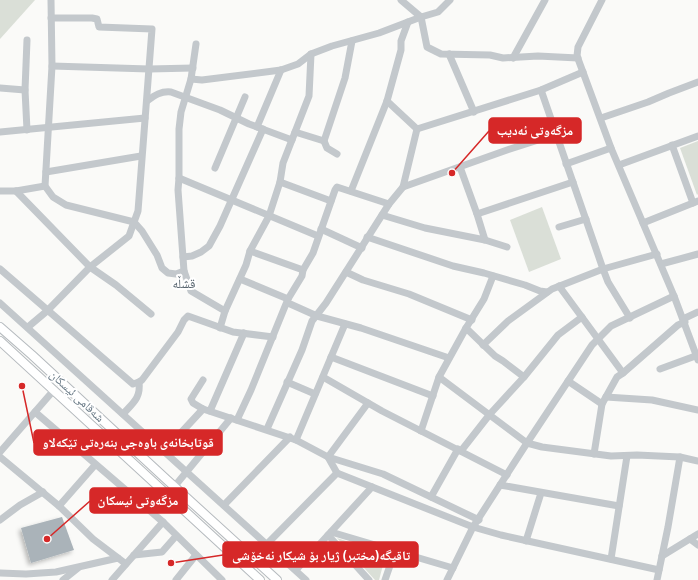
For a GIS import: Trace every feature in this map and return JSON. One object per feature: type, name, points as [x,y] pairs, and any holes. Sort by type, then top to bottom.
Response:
[{"type":"main road","name":"شەقامی ئیسکان","points":[[0,326],[277,580]]},
{"type":"main road","name":"شەقامی ئیسکان","points":[[0,341],[260,580]]},
{"type":"main road","points":[[32,370],[39,361]]},
{"type":"street","points":[[51,0],[52,66],[45,186],[53,197],[66,205],[134,222],[142,231],[157,255],[162,268],[168,274],[176,274],[184,271]]},
{"type":"street","points":[[401,0],[421,17],[427,47],[441,54],[490,55],[503,58],[538,56],[578,58]]},
{"type":"street","points":[[191,79],[202,80],[281,70],[298,64],[311,54],[332,46],[379,34],[421,17],[438,12],[450,0]]},
{"type":"street","points":[[513,58],[545,0]]},
{"type":"street","points":[[602,0],[576,53],[611,148],[661,264],[697,357],[660,369]]},
{"type":"street","points":[[28,327],[47,311],[90,267],[129,236],[138,211],[141,156],[147,100],[152,29],[99,27],[97,19],[92,18],[51,18]]},
{"type":"street","points":[[351,191],[387,101],[401,50],[401,41],[408,22]]},
{"type":"street","points":[[27,40],[25,90],[27,130]]},
{"type":"street","points":[[337,154],[327,148],[324,141],[345,78],[352,41]]},
{"type":"street","points":[[196,44],[191,79],[181,112],[179,129],[178,190],[184,271],[191,291],[225,311]]},
{"type":"street","points":[[220,328],[225,311],[246,265],[250,251],[269,216],[280,182],[283,163],[309,96],[311,54]]},
{"type":"street","points":[[449,54],[474,112]]},
{"type":"street","points":[[52,66],[149,69],[193,68]]},
{"type":"street","points":[[183,256],[192,256],[209,246],[220,226],[260,128],[281,70]]},
{"type":"street","points":[[417,130],[541,90],[583,72]]},
{"type":"street","points":[[601,118],[648,102],[669,92],[698,82]]},
{"type":"street","points":[[0,88],[25,90]]},
{"type":"street","points":[[541,90],[608,282],[630,318]]},
{"type":"street","points":[[147,100],[164,92],[171,92],[220,110],[236,118],[292,140]]},
{"type":"street","points":[[215,168],[245,97]]},
{"type":"street","points":[[387,101],[417,130]]},
{"type":"street","points":[[0,132],[145,118]]},
{"type":"street","points":[[267,429],[302,350],[312,321],[317,316],[362,248],[367,237],[389,204],[403,187],[417,130]]},
{"type":"street","points":[[295,132],[324,141]]},
{"type":"street","points":[[403,187],[556,134]]},
{"type":"street","points":[[619,165],[672,145],[697,138]]},
{"type":"street","points":[[643,223],[695,202],[672,145]]},
{"type":"street","points":[[566,164],[611,148]]},
{"type":"street","points":[[46,172],[141,156]]},
{"type":"street","points":[[460,167],[485,240]]},
{"type":"street","points":[[179,178],[318,236]]},
{"type":"street","points":[[280,182],[331,201]]},
{"type":"street","points":[[477,214],[573,182]]},
{"type":"street","points":[[0,191],[16,191],[45,186]]},
{"type":"street","points":[[174,486],[234,419],[251,390],[288,301],[313,252],[320,229],[337,187],[389,204]]},
{"type":"street","points":[[16,191],[90,267],[116,285],[151,314]]},
{"type":"street","points":[[382,215],[425,228],[485,240],[507,247]]},
{"type":"street","points":[[559,227],[586,219]]},
{"type":"street","points":[[320,229],[362,248]]},
{"type":"street","points":[[367,237],[453,266],[525,285],[540,292],[548,292]]},
{"type":"street","points":[[250,251],[303,270]]},
{"type":"street","points":[[483,345],[508,321],[548,292],[559,286],[603,269],[656,254]]},
{"type":"street","points":[[661,264],[698,254]]},
{"type":"street","points":[[0,269],[133,384],[139,382],[178,332],[184,320],[188,316],[233,332],[273,337]]},
{"type":"street","points":[[346,272],[363,280],[409,294],[472,320]]},
{"type":"street","points":[[421,431],[439,377],[484,299],[493,276]]},
{"type":"street","points":[[240,279],[317,316],[361,328],[449,358]]},
{"type":"street","points":[[559,286],[582,316],[606,352],[623,373]]},
{"type":"street","points":[[448,580],[473,527],[592,345],[611,326],[674,296]]},
{"type":"street","points":[[0,303],[306,580]]},
{"type":"street","points":[[594,454],[602,404],[617,377],[678,325],[698,312]]},
{"type":"street","points":[[430,497],[460,450],[490,414],[524,377],[558,335],[582,316]]},
{"type":"street","points":[[224,505],[293,438],[315,394],[345,324]]},
{"type":"street","points":[[466,328],[495,356],[524,377]]},
{"type":"street","points":[[164,451],[207,410],[244,334]]},
{"type":"street","points":[[331,357],[433,396]]},
{"type":"street","points":[[322,377],[368,403],[507,475]]},
{"type":"street","points":[[439,377],[527,443],[542,447],[594,454],[680,457],[698,461]]},
{"type":"street","points":[[203,380],[191,401],[207,410],[293,438],[328,456],[383,474],[478,520]]},
{"type":"street","points":[[568,381],[602,404]]},
{"type":"street","points":[[123,414],[138,397],[140,390],[139,382]]},
{"type":"street","points":[[287,382],[315,394]]},
{"type":"street","points":[[0,452],[54,390]]},
{"type":"street","points":[[606,397],[652,400],[698,410]]},
{"type":"street","points":[[328,456],[368,403]]},
{"type":"street","points":[[35,412],[163,522],[222,580]]},
{"type":"street","points":[[328,456],[337,473],[473,527],[526,541],[611,558],[659,570]]},
{"type":"street","points":[[611,558],[627,456]]},
{"type":"street","points":[[0,457],[59,506],[92,539],[126,564]]},
{"type":"street","points":[[658,580],[680,457]]},
{"type":"street","points":[[59,506],[95,465]]},
{"type":"street","points":[[267,544],[337,473]]},
{"type":"street","points":[[500,486],[619,506]]},
{"type":"street","points":[[296,570],[372,487]]},
{"type":"street","points":[[0,520],[20,505],[43,492]]},
{"type":"street","points":[[526,541],[541,493]]},
{"type":"street","points":[[112,580],[163,522]]},
{"type":"street","points":[[329,533],[453,568]]},
{"type":"street","points":[[329,533],[369,580]]},
{"type":"street","points":[[662,556],[698,534]]},
{"type":"street","points":[[134,555],[162,552],[176,536]]},
{"type":"street","points":[[690,539],[698,545]]},
{"type":"street","points":[[386,580],[395,551]]},
{"type":"street","points":[[176,580],[196,555]]},
{"type":"street","points":[[0,573],[26,574],[56,572],[118,558]]},
{"type":"street","points":[[64,580],[80,566]]},
{"type":"shaded area","points":[[0,0],[35,0],[0,39]]},
{"type":"shaded area","points":[[698,141],[698,194],[697,195],[680,148]]},
{"type":"shaded area","points":[[542,207],[561,259],[529,272],[510,220]]},
{"type":"shaded area","points":[[337,538],[386,554],[379,580],[375,580]]},
{"type":"building","points":[[62,517],[74,550],[31,563],[21,528]]},
{"type":"place","name":"مزگەوتی ئەدیب","points":[[452,173]]},
{"type":"place","name":"قوتابخانه‌ی باوه‌جی بنه‌ره‌تی تێكه‌لاو","points":[[22,386]]},
{"type":"place","name":"مزگەوتی ئیسکان","points":[[47,539]]},
{"type":"place","name":"تاقیگە(مختبر) ژیار بۆ شیکار نەخۆشی","points":[[171,563]]},
{"type":"district","name":"قشڵه‌","points":[[184,283]]}]
